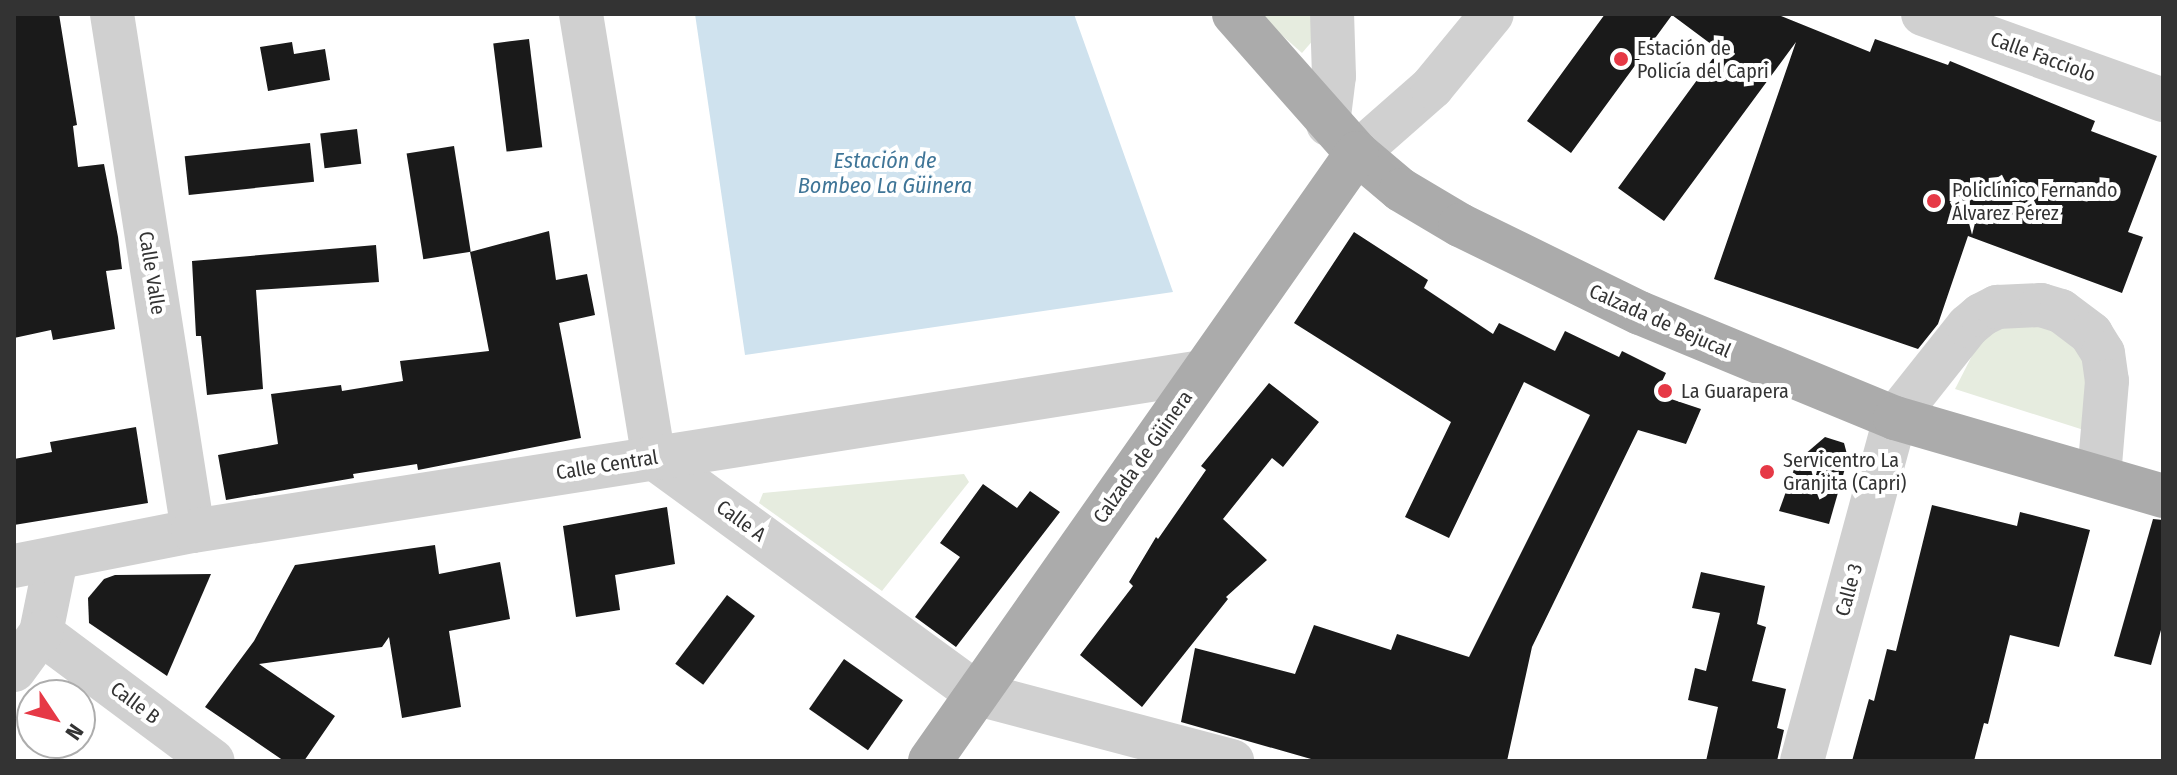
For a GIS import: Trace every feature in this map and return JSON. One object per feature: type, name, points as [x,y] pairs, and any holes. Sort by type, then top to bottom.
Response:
[{"type":"main road","name":"Calzada de Bejucal","points":[[1234,14],[1342,138],[1401,190],[1531,261],[1756,364],[1895,418],[2162,491]]},
{"type":"main road","name":"Calzada de Güinera","points":[[930,761],[1201,372],[1342,138]]},
{"type":"street","name":"Calle Valle","points":[[112,14],[193,531]]},
{"type":"street","points":[[581,14],[654,458]]},
{"type":"street","points":[[1332,14],[1334,76],[1342,138],[1432,87],[1492,14]]},
{"type":"street","name":"Calle Facciolo","points":[[1923,14],[2163,100]]},
{"type":"street","points":[[1895,418],[1968,326],[1981,315],[1997,307],[2021,304],[2061,311],[2091,334],[2103,353],[2107,404],[2099,476]]},
{"type":"street","name":"Calle Central","points":[[14,566],[193,531],[1201,372]]},
{"type":"street","name":"Calle 3","points":[[1802,761],[1895,418]]},
{"type":"street","name":"Calle A","points":[[654,458],[978,694],[1232,761]]},
{"type":"street","points":[[14,670],[41,633],[56,559]]},
{"type":"street","name":"Calle B","points":[[41,633],[213,761]]},
{"type":"shaded area","points":[[1258,14],[1313,14],[1315,38],[1302,53]]},
{"type":"shaded area","points":[[2038,319],[2090,355],[2087,431],[1955,389],[1978,344],[1994,329]]},
{"type":"shaded area","points":[[964,474],[969,482],[882,591],[759,503],[763,493]]},
{"type":"water","name":"Estación de Bombeo La Güinera","points":[[695,14],[1074,14],[1173,292],[745,355]]},
{"type":"building","points":[[14,14],[59,14],[77,125],[73,126],[78,167],[104,164],[118,237],[122,269],[106,271],[115,329],[53,340],[51,330],[14,338]]},
{"type":"building","points":[[1605,14],[1776,14],[1870,52],[1875,39],[1948,65],[1950,61],[2095,121],[2091,131],[2157,156],[2128,232],[2143,237],[2122,293],[1968,236],[1938,324],[1918,349],[1714,279],[1796,42],[1664,221],[1618,188],[1719,50],[1672,15],[1571,153],[1527,121]]},
{"type":"building","points":[[529,39],[542,147],[507,152],[493,43]]},
{"type":"building","points":[[292,42],[294,54],[325,49],[330,80],[268,91],[260,47]]},
{"type":"building","points":[[357,129],[361,164],[325,168],[320,134]]},
{"type":"building","points":[[310,143],[314,182],[189,195],[185,156]]},
{"type":"building","points":[[454,146],[471,252],[423,259],[407,154]]},
{"type":"building","points":[[549,231],[556,280],[587,274],[595,315],[559,323],[581,438],[418,470],[417,464],[353,474],[354,478],[226,500],[218,455],[278,444],[271,394],[341,385],[342,391],[403,381],[400,361],[489,351],[470,252]]},
{"type":"building","points":[[1354,232],[1428,280],[1424,288],[1493,334],[1499,323],[1555,351],[1565,331],[1619,357],[1622,351],[1666,373],[1656,394],[1701,409],[1686,444],[1638,430],[1532,647],[1507,761],[1318,761],[1181,722],[1195,648],[1295,674],[1314,625],[1391,650],[1397,634],[1469,657],[1590,415],[1524,382],[1449,538],[1405,517],[1451,422],[1294,323]]},
{"type":"building","points":[[376,245],[379,282],[256,290],[263,389],[207,395],[201,336],[196,336],[192,261]]},
{"type":"building","points":[[1269,383],[1319,422],[1283,467],[1272,458],[1223,519],[1267,560],[1226,597],[1228,599],[1142,707],[1080,655],[1133,586],[1129,582],[1156,537],[1158,539],[1206,470],[1201,466]]},
{"type":"building","points":[[136,427],[148,503],[14,525],[14,459],[52,452],[50,442]]},
{"type":"building","points":[[1825,437],[1844,443],[1848,458],[1829,524],[1779,511],[1797,461]]},
{"type":"building","points":[[983,484],[1017,508],[1030,491],[1060,512],[956,647],[915,617],[960,557],[940,543]]},
{"type":"building","points":[[1932,505],[2017,526],[2020,512],[2090,530],[2059,647],[2010,635],[1988,724],[1984,723],[1974,761],[1852,761],[1869,699],[1874,701],[1887,649],[1896,651]]},
{"type":"building","points":[[667,507],[675,564],[615,575],[620,610],[576,617],[563,526]]},
{"type":"building","points":[[2153,519],[2163,520],[2163,623],[2151,665],[2114,656]]},
{"type":"building","points":[[435,545],[439,574],[500,562],[510,619],[449,631],[461,707],[402,718],[389,637],[382,647],[259,664],[335,716],[304,761],[284,761],[205,707],[254,641],[295,565]]},
{"type":"building","points":[[1701,572],[1765,586],[1757,624],[1766,627],[1752,681],[1786,689],[1777,728],[1784,730],[1777,761],[1706,761],[1718,707],[1688,700],[1695,668],[1706,671],[1720,613],[1692,608]]},
{"type":"building","points":[[211,574],[167,676],[89,623],[88,598],[104,579],[115,575]]},
{"type":"building","points":[[727,595],[755,616],[703,685],[675,664]]},
{"type":"building","points":[[844,659],[903,700],[868,750],[809,709]]},
{"type":"place","name":"Estación de Policía del Capri","points":[[1621,59]]},
{"type":"place","name":"Policlínico Fernando Álvarez Pérez","points":[[1934,201]]},
{"type":"place","name":"La Guarapera","points":[[1665,391]]},
{"type":"place","name":"Servicentro La Granjita (Capri)","points":[[1767,472]]}]
